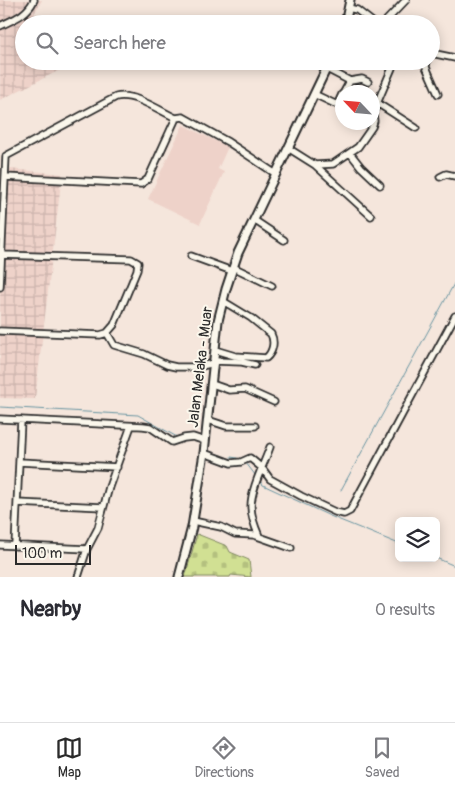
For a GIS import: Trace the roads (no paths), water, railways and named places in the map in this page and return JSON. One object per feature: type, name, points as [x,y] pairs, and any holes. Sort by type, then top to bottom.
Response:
[{"type":"main road","points":[[349,15],[352,9],[350,0]]},
{"type":"main road","name":"Jalan Melaka - Muar","points":[[179,577],[193,521],[204,453],[218,321],[223,301],[233,269],[254,220],[326,70]]},
{"type":"street","points":[[23,15],[28,11],[34,0]]},
{"type":"street","points":[[392,15],[406,0]]},
{"type":"street","points":[[352,9],[361,15]]},
{"type":"street","points":[[0,26],[15,19]]},
{"type":"street","points":[[440,56],[455,58]]},
{"type":"street","points":[[329,70],[350,81],[362,79],[368,82]]},
{"type":"street","points":[[380,96],[391,70]]},
{"type":"street","points":[[427,70],[438,94]]},
{"type":"street","points":[[348,85],[350,81]]},
{"type":"street","points":[[314,94],[335,104]]},
{"type":"street","points":[[0,287],[6,156],[116,97],[121,95],[133,97],[176,118],[184,117],[228,142],[276,174]]},
{"type":"street","points":[[380,105],[416,128]]},
{"type":"street","points":[[5,177],[141,184],[148,179],[176,118]]},
{"type":"street","points":[[315,165],[333,164],[358,147],[370,130]]},
{"type":"street","points":[[288,148],[315,165],[371,216]]},
{"type":"street","points":[[350,153],[380,185]]},
{"type":"street","points":[[329,164],[331,180]]},
{"type":"street","points":[[440,177],[446,174],[455,176]]},
{"type":"street","points":[[254,220],[284,240]]},
{"type":"street","points":[[0,331],[100,335],[107,333],[114,325],[137,270],[138,263],[132,260],[2,255]]},
{"type":"street","points":[[192,256],[233,269],[272,286]]},
{"type":"street","points":[[216,350],[235,356],[266,358],[270,354],[273,344],[272,334],[251,318],[223,301]]},
{"type":"street","points":[[204,453],[231,463],[250,458],[270,479],[319,505],[344,514],[350,511],[455,316]]},
{"type":"street","points":[[107,333],[114,344],[144,354],[167,365],[189,368],[214,362],[242,362],[255,365]]},
{"type":"street","points":[[212,384],[229,390],[245,389],[274,402]]},
{"type":"street","points":[[0,419],[150,428],[172,442],[192,437],[205,441]]},
{"type":"street","points":[[15,546],[21,420]]},
{"type":"street","points":[[208,420],[226,426],[255,426]]},
{"type":"street","points":[[78,577],[87,549],[98,528],[103,507],[131,426]]},
{"type":"street","points":[[259,536],[254,526],[251,506],[256,485],[270,447]]},
{"type":"street","points":[[19,462],[116,467]]},
{"type":"street","points":[[17,503],[103,507]]},
{"type":"street","points":[[193,521],[222,527],[235,534],[259,536],[291,548]]},
{"type":"street","points":[[0,545],[87,549]]},
{"type":"waterway","points":[[341,490],[455,282]]},
{"type":"waterway","points":[[0,407],[138,415],[177,437]]},
{"type":"waterway","points":[[231,457],[237,458]]},
{"type":"waterway","points":[[246,463],[256,476]]},
{"type":"waterway","points":[[260,481],[263,485],[330,516],[395,542]]},
{"type":"waterway","points":[[440,560],[455,566]]}]
